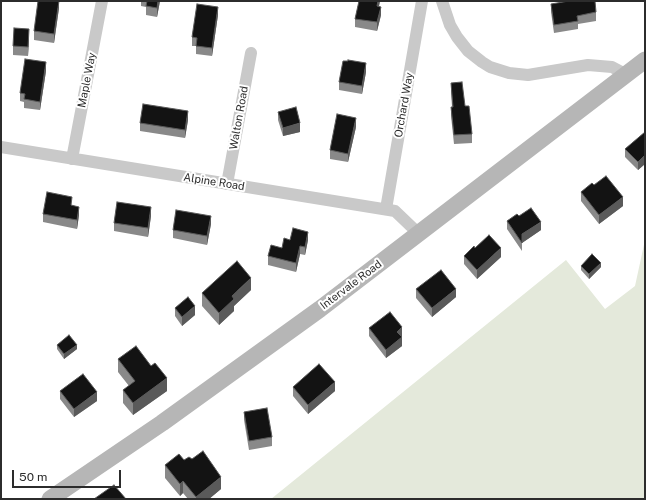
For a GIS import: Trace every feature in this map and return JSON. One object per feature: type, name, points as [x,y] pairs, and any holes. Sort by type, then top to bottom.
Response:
[{"type":"street","name":"Maple Way","points":[[72,159],[102,1]]},
{"type":"street","name":"Orchard Way","points":[[386,209],[422,1]]},
{"type":"street","points":[[442,1],[448,20],[457,37],[468,51],[490,67],[509,73],[539,75],[588,65],[606,66],[612,67],[627,75]]},
{"type":"street","name":"Walton Road","points":[[227,184],[251,53]]},
{"type":"street","name":"Intervale Road","points":[[50,499],[162,424],[320,309],[645,60]]},
{"type":"street","name":"Alpine Road","points":[[1,147],[386,209],[395,211],[419,234]]},
{"type":"shaded area","points":[[645,240],[645,499],[271,499],[566,260],[605,309],[635,286]]},
{"type":"building","points":[[38,1],[59,1],[54,34],[34,31]]},
{"type":"building","points":[[147,1],[158,1],[157,8],[146,6]]},
{"type":"building","points":[[359,1],[378,1],[377,6],[381,7],[377,22],[355,19]]},
{"type":"building","points":[[569,1],[595,1],[596,12],[577,16],[578,21],[554,25],[551,4]]},
{"type":"building","points":[[197,4],[218,7],[212,48],[196,46],[197,38],[192,37]]},
{"type":"building","points":[[14,28],[29,29],[28,47],[13,46]]},
{"type":"building","points":[[25,59],[46,62],[40,102],[24,99],[25,94],[20,93]]},
{"type":"building","points":[[348,60],[366,63],[362,86],[339,82],[343,61]]},
{"type":"building","points":[[462,82],[465,106],[469,106],[472,134],[454,135],[451,107],[453,107],[451,83]]},
{"type":"building","points":[[143,104],[188,111],[185,130],[140,123]]},
{"type":"building","points":[[296,107],[300,123],[283,128],[278,112]]},
{"type":"building","points":[[337,114],[356,118],[348,154],[330,150]]},
{"type":"building","points":[[645,132],[645,155],[638,162],[625,149]]},
{"type":"building","points":[[606,176],[623,197],[599,215],[581,192],[592,183],[594,185]]},
{"type":"building","points":[[47,192],[72,197],[71,205],[79,207],[77,220],[43,214]]},
{"type":"building","points":[[117,202],[151,207],[148,228],[114,223]]},
{"type":"building","points":[[531,208],[541,222],[522,234],[522,243],[507,221],[517,214],[519,216]]},
{"type":"building","points":[[176,210],[211,216],[207,236],[173,230]]},
{"type":"building","points":[[293,228],[308,232],[305,247],[300,246],[296,263],[268,256],[271,245],[282,248],[284,238],[290,240]]},
{"type":"building","points":[[489,235],[501,248],[477,270],[464,256],[474,246],[475,248]]},
{"type":"building","points":[[592,254],[601,263],[589,274],[581,266]]},
{"type":"building","points":[[237,261],[251,278],[232,296],[234,299],[219,313],[202,293]]},
{"type":"building","points":[[441,270],[456,289],[432,308],[416,289]]},
{"type":"building","points":[[188,297],[195,306],[182,317],[175,308]]},
{"type":"building","points":[[390,312],[402,327],[397,332],[402,337],[386,350],[369,328]]},
{"type":"building","points":[[69,335],[77,345],[64,354],[57,345]]},
{"type":"building","points":[[136,346],[151,366],[155,363],[167,378],[133,403],[123,390],[135,381],[118,359]]},
{"type":"building","points":[[319,364],[335,382],[308,405],[293,387]]},
{"type":"building","points":[[83,374],[97,392],[74,409],[60,391]]},
{"type":"building","points":[[267,408],[272,437],[249,441],[244,412]]},
{"type":"building","points":[[203,451],[221,477],[196,497],[183,481],[180,484],[165,465],[179,454],[184,460],[189,457],[192,459]]},
{"type":"building","points":[[114,485],[126,499],[94,499]]}]
